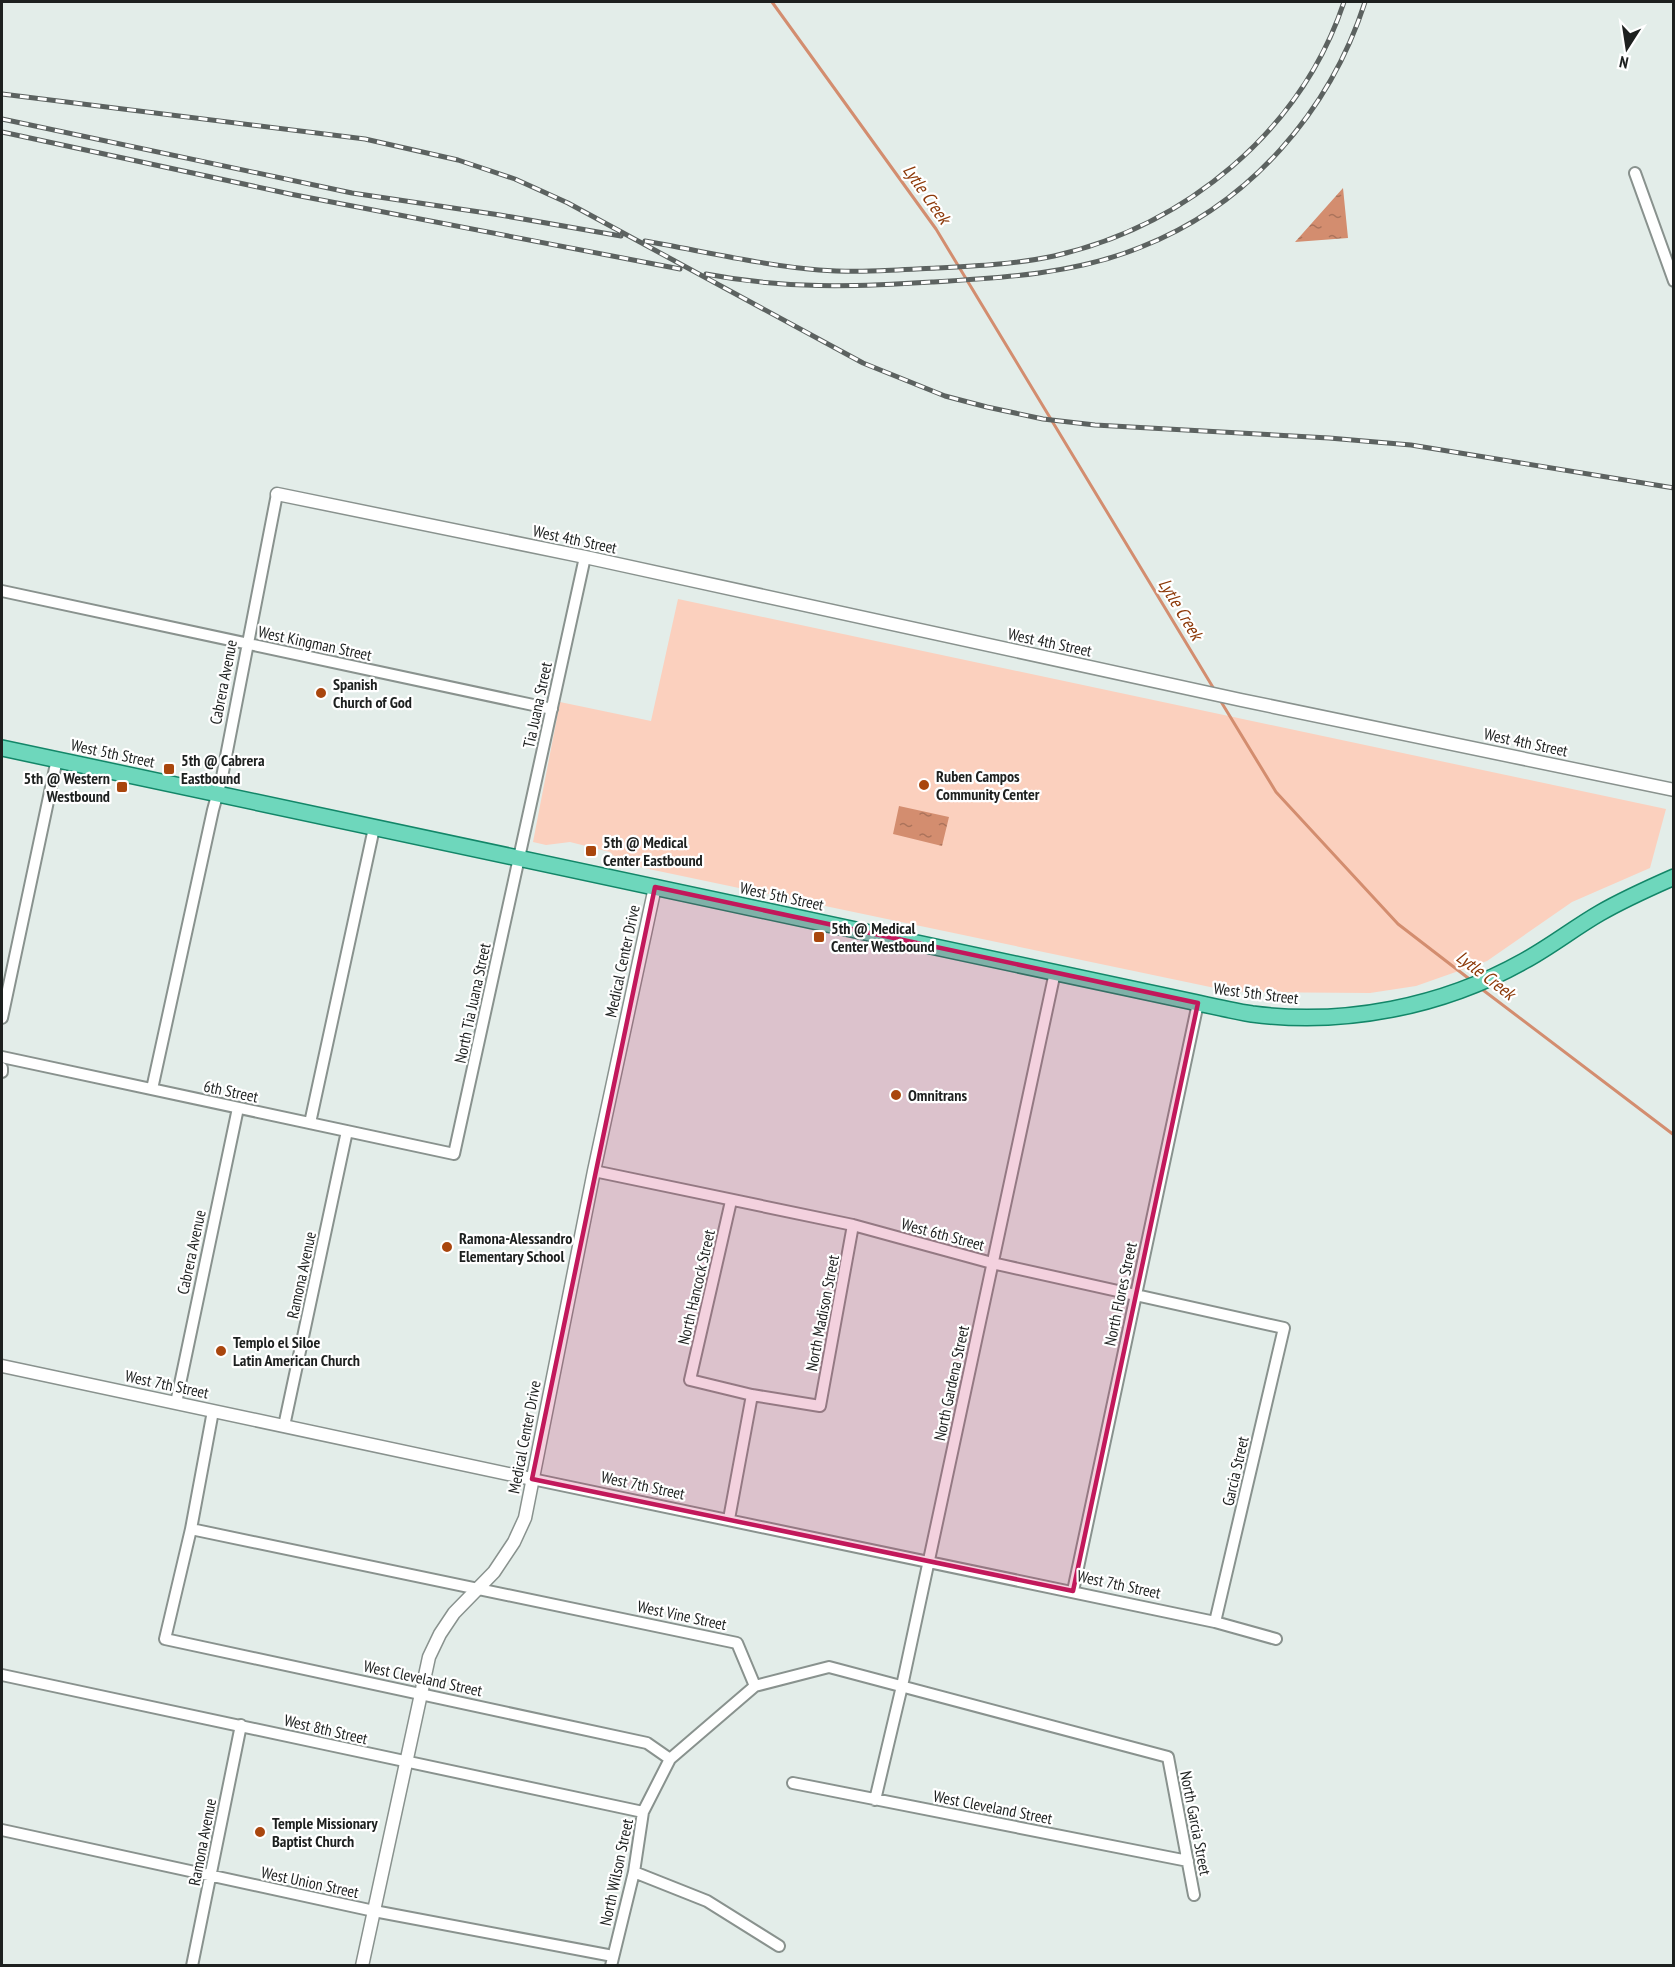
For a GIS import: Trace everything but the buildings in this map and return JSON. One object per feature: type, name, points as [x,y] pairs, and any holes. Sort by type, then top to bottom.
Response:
[{"type":"main road","name":"West 5th Street","points":[[2,748],[1251,1013],[1325,1017],[1359,1015],[1437,998],[1482,982],[1523,962],[1600,913],[1642,890],[1674,877]]},
{"type":"street","points":[[1635,173],[1674,281]]},
{"type":"street","name":"Cabrera Avenue","points":[[152,1089],[216,793],[222,777],[277,494],[421,523]]},
{"type":"street","name":"West 4th Street","points":[[421,523],[1241,700],[1674,790]]},
{"type":"street","name":"Tia Juana Street","points":[[519,858],[585,557]]},
{"type":"street","name":"West Kingman Street","points":[[2,591],[552,709]]},
{"type":"street","points":[[2,1018],[57,759]]},
{"type":"street","points":[[310,1123],[374,828]]},
{"type":"street","name":"North Tia Juana Street","points":[[454,1154],[519,858]]},
{"type":"street","name":"Medical Center Drive","points":[[362,1965],[429,1657],[454,1613],[494,1572],[514,1542],[525,1518],[594,1171],[655,887]]},
{"type":"street","name":"North Gardena Street","points":[[875,1800],[902,1686],[1055,972]]},
{"type":"street","name":"North Flores Street","points":[[1073,1591],[1198,1003]]},
{"type":"street","name":"6th Street","points":[[2,1057],[454,1154]]},
{"type":"street","name":"Cabrera Avenue","points":[[176,1403],[238,1108]]},
{"type":"street","name":"Ramona Avenue","points":[[284,1426],[347,1131]]},
{"type":"street","name":"West 6th Street","points":[[594,1171],[854,1226],[992,1263],[1284,1328]]},
{"type":"street","name":"North Hancock Street","points":[[730,1200],[690,1380],[752,1395]]},
{"type":"street","name":"North Madison Street","points":[[752,1395],[820,1406],[854,1226]]},
{"type":"street","name":"Garcia Street","points":[[1215,1622],[1284,1328]]},
{"type":"street","name":"West 7th Street","points":[[2,1366],[1073,1591],[1215,1622],[1276,1639]]},
{"type":"street","points":[[729,1519],[752,1395]]},
{"type":"street","points":[[191,1529],[213,1411]]},
{"type":"street","name":"West Vine Street","points":[[191,1529],[737,1643],[755,1686]]},
{"type":"street","name":"West Cleveland Street","points":[[191,1529],[165,1639],[647,1743],[670,1760]]},
{"type":"street","points":[[755,1686],[829,1667],[902,1686]]},
{"type":"street","name":"West 8th Street","points":[[2,1675],[643,1812]]},
{"type":"street","name":"North Wilson Street","points":[[612,1961],[634,1872],[643,1812],[670,1760],[755,1686]]},
{"type":"street","name":"North Garcia Street","points":[[902,1686],[1168,1757],[1194,1896]]},
{"type":"street","name":"Ramona Avenue","points":[[192,1965],[242,1725]]},
{"type":"street","name":"West Cleveland Street","points":[[793,1783],[1188,1861]]},
{"type":"street","name":"West Union Street","points":[[2,1830],[612,1961]]},
{"type":"street","points":[[634,1872],[707,1901],[779,1946]]},
{"type":"highlighted area","points":[[655,887],[1198,1003],[1073,1591],[532,1479]]},
{"type":"shaded area","points":[[678,599],[1666,809],[1650,868],[1572,902],[1487,961],[1416,986],[1370,993],[1234,992],[644,868],[619,862],[610,852],[570,842],[546,845],[533,842],[560,702],[651,721]]},
{"type":"water","points":[[1343,188],[1348,238],[1295,242]]},
{"type":"water","points":[[899,806],[949,817],[942,846],[893,834]]},
{"type":"waterway","name":"Lytle Creek","points":[[772,2],[936,229],[1214,689]]},
{"type":"waterway","name":"Lytle Creek","points":[[1220,700],[1276,792],[1398,924],[1472,981]]},
{"type":"waterway","name":"Lytle Creek","points":[[1479,987],[1674,1135]]},
{"type":"railway","points":[[645,241],[775,265],[848,271],[908,270],[1011,263],[1054,256],[1103,242],[1149,222],[1192,196],[1232,166],[1268,131],[1299,92],[1325,49],[1344,2]]},
{"type":"railway","points":[[706,274],[763,282],[819,286],[958,280],[1064,269],[1141,247],[1180,229],[1217,206],[1250,180],[1280,150],[1307,116],[1330,80],[1350,42],[1365,2]]},
{"type":"railway","points":[[2,94],[365,139],[458,160],[515,179],[568,203],[863,363],[945,396],[987,407],[1043,419],[1095,425],[1329,438],[1411,445],[1674,488]]},
{"type":"railway","points":[[2,119],[352,193],[621,236]]},
{"type":"railway","points":[[2,132],[290,194],[680,269]]},
{"type":"place","name":"Spanish Church of God","points":[[321,693]]},
{"type":"place","name":"5th @ Cabrera Eastbound","points":[[169,769]]},
{"type":"place","name":"Ruben Campos Community Center","points":[[924,785]]},
{"type":"place","name":"5th @ Western Westbound","points":[[122,787]]},
{"type":"place","name":"5th @ Medical Center Eastbound","points":[[591,851]]},
{"type":"place","name":"5th @ Medical Center Westbound","points":[[819,937]]},
{"type":"place","name":"Omnitrans","points":[[896,1095]]},
{"type":"place","name":"Ramona-Alessandro Elementary School","points":[[447,1247]]},
{"type":"place","name":"Templo el Siloe Latin American Church","points":[[221,1351]]},
{"type":"place","name":"Temple Missionary Baptist Church","points":[[260,1832]]}]
